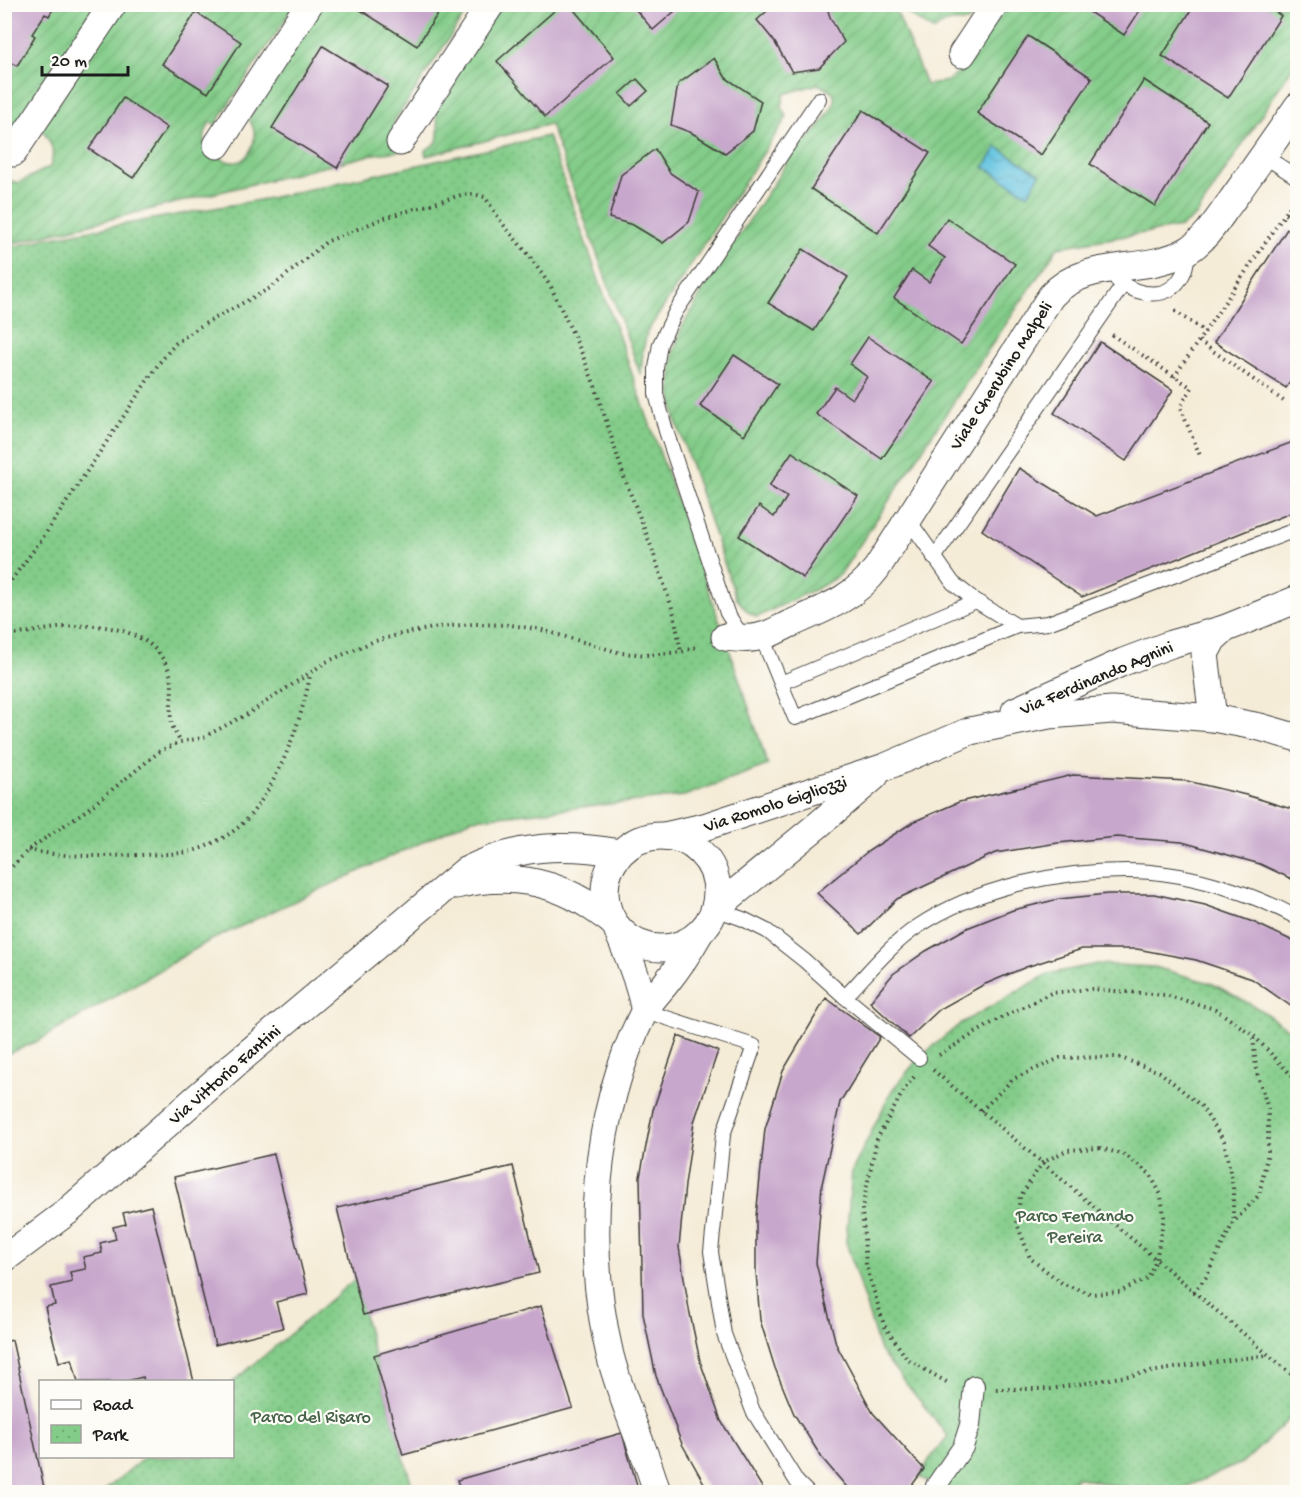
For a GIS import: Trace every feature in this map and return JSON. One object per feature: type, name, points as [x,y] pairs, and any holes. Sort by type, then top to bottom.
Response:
[{"type":"street","points":[[13,153],[112,4]]},
{"type":"street","points":[[218,146],[309,4]]},
{"type":"street","points":[[400,142],[490,4]]},
{"type":"street","points":[[962,54],[995,4]]},
{"type":"street","name":"Viale Cherubino Malpeli","points":[[743,637],[831,606],[857,589],[877,568],[1051,296],[1070,280],[1088,273],[1113,277],[1188,250],[1208,233],[1298,106]]},
{"type":"street","name":"Via Ferdinando Agnini","points":[[970,731],[1123,662],[1224,629],[1298,599]]},
{"type":"street","points":[[1213,718],[1205,654],[1213,639],[1224,629]]},
{"type":"street","name":"Via Romolo Gigliozzi","points":[[665,836],[704,827],[885,767],[970,731],[1049,715],[1112,710],[1213,718],[1260,727],[1298,738]]},
{"type":"street","name":"Via Romolo Gigliozzi","points":[[715,909],[885,767]]},
{"type":"street","points":[[645,1011],[631,961],[606,906],[604,888],[609,868],[620,853],[633,843],[649,837],[665,836],[682,839],[696,848],[708,861],[716,884],[715,909],[679,966],[645,1011],[621,1068],[610,1103],[601,1158],[596,1214],[603,1321],[620,1388],[648,1460],[657,1492]]},
{"type":"street","name":"Via Vittorio Fantini","points":[[4,1259],[67,1212],[235,1064],[465,871],[523,850],[546,847],[570,846],[620,853]]},
{"type":"street","name":"Via Vittorio Fantini","points":[[443,888],[498,878],[534,881],[574,896],[614,924]]},
{"type":"street","points":[[614,924],[628,938],[645,947],[664,949],[683,944],[699,934]]},
{"type":"street","points":[[934,1489],[963,1447],[970,1425],[974,1386]]},
{"type":"street","points":[[648,1460],[674,1492]]},
{"type":"lane","points":[[819,99],[676,311],[660,344],[656,368],[656,394],[666,431],[727,613],[743,637],[781,683],[795,718],[1017,626],[1048,623],[1298,529]]},
{"type":"lane","points":[[1264,156],[1298,178]]},
{"type":"lane","points":[[934,558],[1096,324],[1113,277],[1146,295],[1157,294],[1179,282],[1185,272],[1188,250]]},
{"type":"lane","points":[[908,519],[953,583],[1017,626]]},
{"type":"lane","points":[[781,683],[976,600]]},
{"type":"lane","points":[[845,997],[900,940],[933,917],[970,900],[1010,887],[1060,876],[1128,871],[1164,874],[1233,891],[1274,906],[1298,918]]},
{"type":"lane","points":[[715,909],[743,919],[766,931],[805,961],[922,1061]]},
{"type":"lane","points":[[645,1011],[754,1046],[723,1135],[711,1252],[724,1334],[753,1411],[796,1482],[807,1492]]},
{"type":"path","points":[[4,590],[42,539],[159,363],[176,343],[199,327],[272,288],[326,242],[384,218],[461,195],[480,195],[489,202],[502,223],[551,287],[580,349],[675,614],[681,652],[649,655],[621,653],[542,630],[511,625],[474,624],[439,627],[401,633],[382,639],[333,658],[251,712],[202,738],[180,742],[160,751],[88,809],[28,850],[4,875]]},
{"type":"path","points":[[1174,377],[1298,196]]},
{"type":"path","points":[[1285,214],[1298,222]]},
{"type":"path","points":[[1157,294],[1165,304],[1205,332]]},
{"type":"path","points":[[1096,324],[1192,388],[1180,407],[1201,458]]},
{"type":"path","points":[[1199,342],[1285,402]]},
{"type":"path","points":[[4,636],[87,626],[116,628],[152,645],[164,660],[171,679],[171,723],[180,742]]},
{"type":"path","points":[[28,850],[75,857],[166,854],[196,850],[230,834],[251,814],[270,787],[300,714],[310,674]]},
{"type":"path","points":[[1268,1355],[1192,1365],[1051,1389],[1003,1390],[948,1383],[908,1359],[884,1324],[866,1265],[862,1209],[877,1139],[922,1061],[1052,993],[1091,989],[1165,995],[1215,1009],[1253,1035],[1298,1082]]},
{"type":"path","points":[[1194,1292],[1206,1277],[1233,1223],[1259,1195],[1268,1152],[1268,1109],[1256,1069],[1253,1035]]},
{"type":"path","points":[[981,1111],[1013,1079],[1060,1058],[1118,1058],[1160,1072],[1201,1106],[1224,1141],[1233,1186],[1233,1223]]},
{"type":"path","points":[[922,1061],[1298,1380]]},
{"type":"path","points":[[1100,1148],[1125,1155],[1150,1174],[1161,1195],[1164,1217],[1156,1260],[1147,1278],[1120,1292],[1092,1294],[1063,1284],[1030,1258],[1017,1224],[1020,1197],[1042,1163],[1067,1150],[1100,1148]]},
{"type":"path","points":[[1292,1375],[1298,1367]]},
{"type":"green space","points":[[5,5],[95,5],[5,143]]},
{"type":"green space","points":[[123,5],[295,5],[215,125],[210,122],[206,130],[205,138],[208,147],[219,157],[237,162],[245,158],[254,141],[254,129],[249,119],[320,5],[471,5],[394,122],[393,129],[408,150],[375,154],[5,245],[5,179],[18,183],[50,167],[53,156],[52,147],[41,129]]},
{"type":"green space","points":[[502,5],[894,5],[926,85],[948,81],[960,70],[1005,5],[1297,5],[1297,60],[1196,216],[1181,227],[1058,247],[840,575],[757,617],[749,613],[736,598],[675,418],[671,391],[673,354],[681,329],[704,289],[798,146],[815,132],[824,120],[835,102],[833,92],[818,84],[784,94],[782,107],[787,117],[647,332],[641,376],[550,124],[426,156],[425,151],[437,142],[438,137],[438,122],[432,110]]},
{"type":"green space","points":[[895,5],[980,5],[968,22],[950,22],[934,31]]},
{"type":"green space","points":[[548,136],[768,765],[684,796],[472,819],[209,941],[38,1041],[5,1055],[4,249],[47,238],[265,199]]},
{"type":"green space","name":"Parco Fernando Pereira","points":[[1097,964],[1155,967],[1213,984],[1259,1009],[1297,1035],[1297,1050],[1293,1055],[1298,1061],[1297,1412],[1244,1462],[1174,1492],[1142,1492],[1075,1477],[1072,1492],[946,1492],[920,1477],[929,1460],[948,1436],[880,1351],[846,1242],[852,1171],[892,1090],[919,1058],[961,1023],[1048,974]]},
{"type":"green space","name":"Parco del Risaro","points":[[355,1279],[374,1355],[414,1492],[103,1492],[144,1458],[234,1458],[234,1381]]},
{"type":"water","points":[[997,147],[1040,174],[1028,195],[984,167]]},
{"type":"building","points":[[4,4],[56,4],[49,16],[45,14],[32,34],[35,36],[17,66],[4,59]]},
{"type":"building","points":[[355,4],[444,4],[417,46],[354,6]]},
{"type":"building","points":[[562,4],[569,4],[614,57],[545,117],[497,61]]},
{"type":"building","points":[[631,4],[683,4],[653,30]]},
{"type":"building","points":[[775,4],[826,4],[830,17],[844,42],[819,68],[792,72],[774,41],[757,20]]},
{"type":"building","points":[[1077,4],[1144,4],[1124,35]]},
{"type":"building","points":[[1195,4],[1264,4],[1281,16],[1228,98],[1162,56]]},
{"type":"building","points":[[196,12],[241,42],[208,93],[162,64]]},
{"type":"building","points":[[1028,36],[1092,78],[1041,155],[977,113]]},
{"type":"building","points":[[323,46],[388,86],[337,168],[272,128]]},
{"type":"building","points":[[714,58],[726,78],[761,101],[753,131],[725,153],[692,133],[671,125],[678,84]]},
{"type":"building","points":[[637,79],[648,91],[631,106],[620,94]]},
{"type":"building","points":[[1144,80],[1208,122],[1155,206],[1090,164]]},
{"type":"building","points":[[123,98],[167,128],[133,178],[89,149]]},
{"type":"building","points":[[863,110],[930,153],[878,233],[811,189]]},
{"type":"building","points":[[655,149],[670,173],[699,192],[689,222],[663,243],[633,225],[609,218],[621,175]]},
{"type":"building","points":[[947,218],[1015,264],[961,344],[894,298],[912,270],[929,282],[945,258],[928,246]]},
{"type":"building","points":[[1287,229],[1298,236],[1298,370],[1286,388],[1214,342]]},
{"type":"building","points":[[803,249],[848,277],[814,331],[768,303]]},
{"type":"building","points":[[868,337],[934,382],[882,459],[816,414],[835,387],[852,399],[867,377],[850,364]]},
{"type":"building","points":[[1100,342],[1173,390],[1126,461],[1054,413]]},
{"type":"building","points":[[734,355],[778,384],[744,435],[700,406]]},
{"type":"building","points":[[1298,440],[1298,510],[1082,597],[982,530],[1019,468],[1097,516]]},
{"type":"building","points":[[792,452],[858,496],[803,578],[739,536],[759,506],[774,517],[787,497],[769,486]]},
{"type":"building","points":[[1073,775],[1187,781],[1246,795],[1298,811],[1298,882],[1260,864],[1182,842],[1117,837],[995,853],[897,899],[861,934],[817,893],[867,852],[913,822],[959,802]]},
{"type":"building","points":[[1108,894],[1154,894],[1205,905],[1253,922],[1295,942],[1298,944],[1298,1011],[1252,979],[1196,960],[1137,949],[1082,949],[1026,967],[983,985],[940,1009],[909,1038],[870,1002],[893,974],[926,951],[967,928],[1013,910],[1059,899]]},
{"type":"building","points":[[826,998],[880,1037],[840,1102],[822,1184],[816,1263],[836,1344],[873,1413],[924,1469],[907,1492],[851,1492],[822,1458],[794,1414],[775,1368],[760,1320],[756,1272],[756,1217],[765,1129],[783,1071]]},
{"type":"building","points":[[678,1036],[718,1051],[694,1122],[685,1185],[679,1247],[689,1309],[700,1361],[721,1421],[765,1492],[709,1492],[682,1444],[656,1376],[643,1314],[640,1177],[653,1110]]},
{"type":"building","points":[[274,1154],[308,1294],[276,1302],[283,1328],[215,1345],[174,1177]]},
{"type":"building","points":[[513,1166],[539,1273],[363,1315],[337,1208]]},
{"type":"building","points":[[151,1206],[194,1380],[144,1380],[143,1377],[131,1380],[77,1380],[72,1359],[59,1362],[45,1307],[55,1305],[51,1287],[72,1282],[70,1272],[86,1269],[83,1257],[102,1253],[100,1243],[116,1239],[113,1227],[126,1224],[123,1213]]},
{"type":"building","points":[[541,1306],[573,1408],[403,1455],[374,1355]]},
{"type":"building","points":[[12,1340],[45,1492],[5,1492],[5,1342]]},
{"type":"building","points":[[622,1433],[639,1492],[461,1492],[457,1480]]}]
